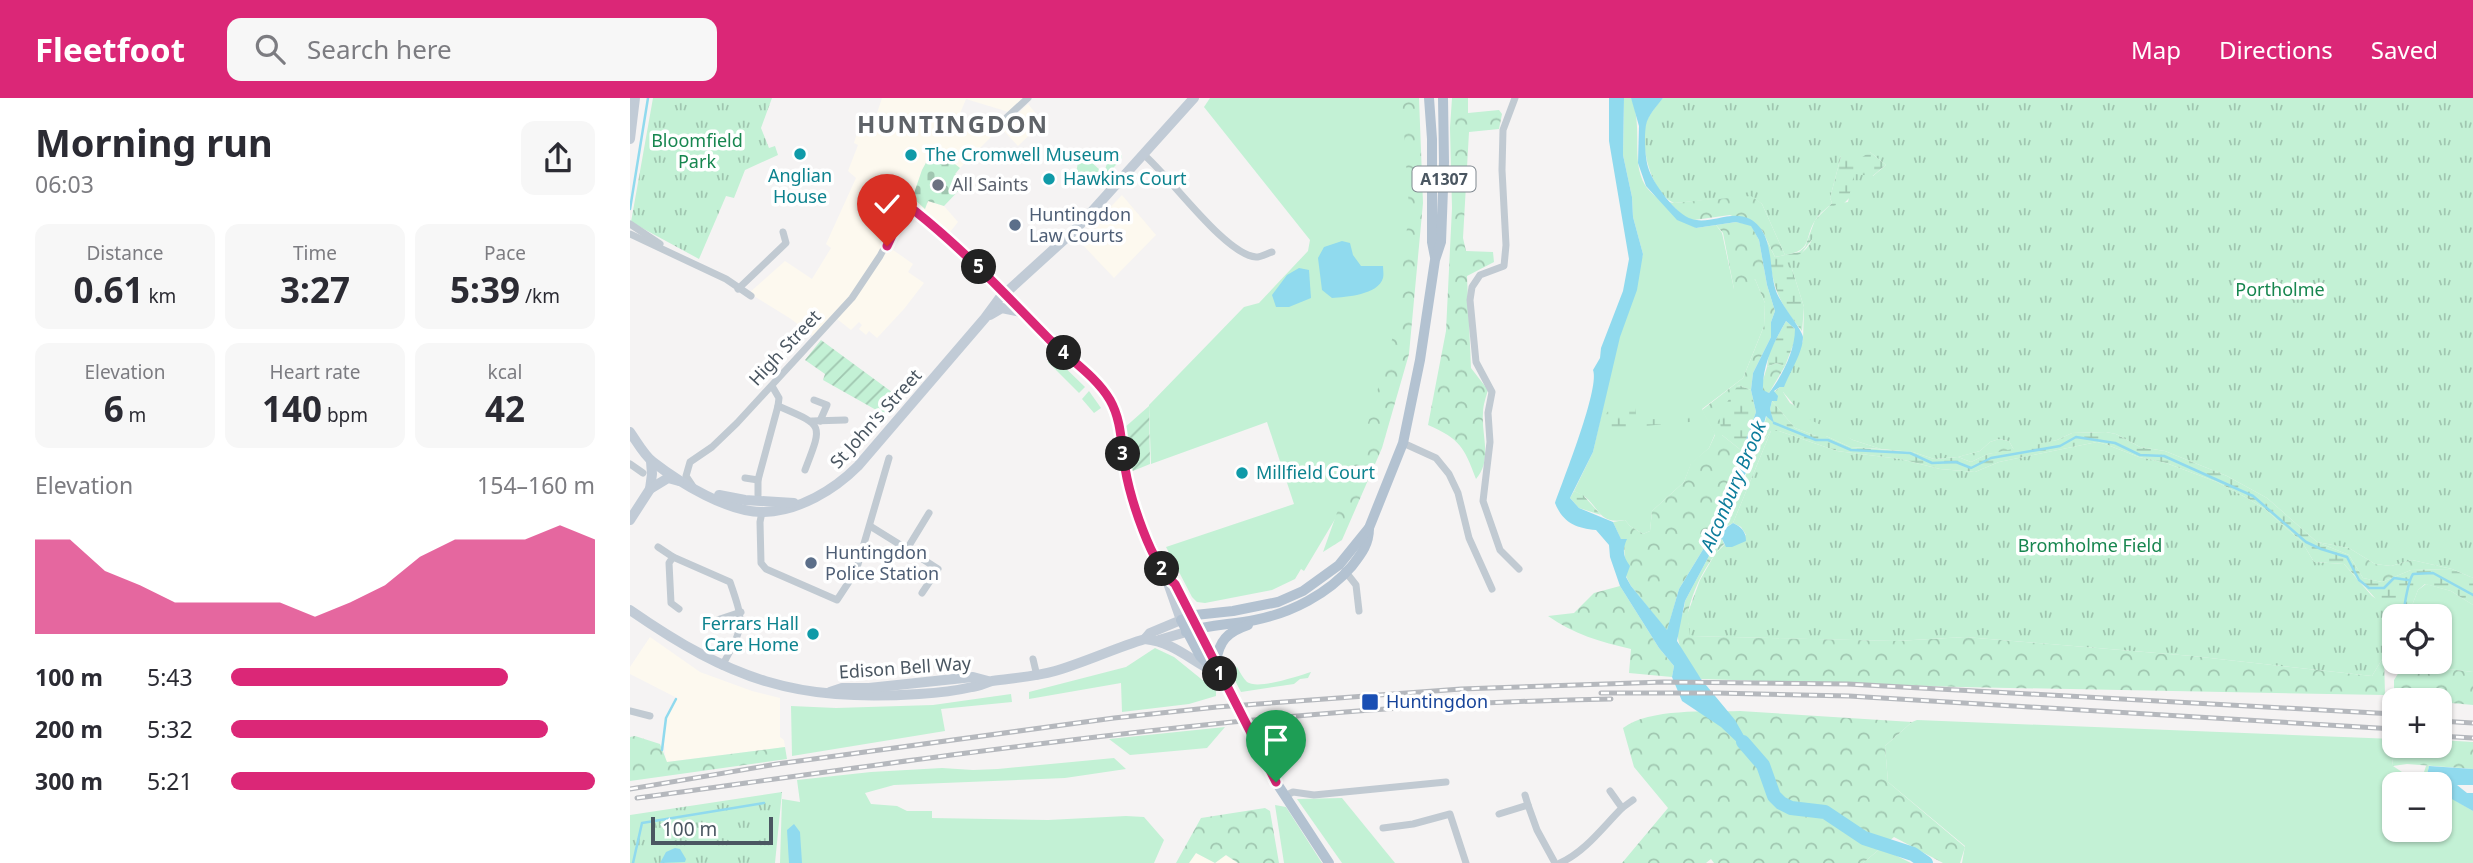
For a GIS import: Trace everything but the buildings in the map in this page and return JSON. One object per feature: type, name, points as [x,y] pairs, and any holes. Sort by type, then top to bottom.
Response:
[{"type":"main road","points":[[630,139],[635,98]]},
{"type":"main road","name":"St John's Street","points":[[651,461],[694,489],[727,504],[762,512],[783,510],[826,492],[843,481],[1005,294],[1077,228],[1194,98]]},
{"type":"main road","name":"A1307","points":[[1429,98],[1432,139],[1432,242],[1435,260]]},
{"type":"main road","name":"A1307","points":[[1216,670],[1223,639],[1253,621],[1290,610],[1321,593],[1369,541],[1369,528],[1403,443],[1424,337],[1435,260],[1441,242],[1444,217],[1443,98]]},
{"type":"main road","points":[[1005,294],[1105,392],[1115,410],[1120,429],[1131,497],[1191,630],[1227,687],[1285,796],[1329,863]]},
{"type":"main road","points":[[985,318],[1002,308],[1011,308],[1027,316]]},
{"type":"main road","points":[[630,432],[651,461],[652,474],[650,489],[630,520]]},
{"type":"main road","points":[[650,489],[668,478],[684,482]]},
{"type":"main road","points":[[694,489],[745,500],[799,503]]},
{"type":"main road","name":"A1307","points":[[1186,618],[1278,602],[1342,569]]},
{"type":"main road","name":"Edison Bell Way","points":[[630,610],[672,639],[722,666],[767,683],[823,694],[933,692],[974,687],[1056,671],[1145,639],[1159,641]]},
{"type":"main road","name":"Edison Bell Way","points":[[1145,639],[1150,633],[1186,618]]},
{"type":"main road","points":[[1159,641],[1191,630],[1253,621]]},
{"type":"main road","points":[[1159,641],[1176,647],[1216,670]]},
{"type":"main road","name":"Edison Bell Way","points":[[823,694],[842,688],[869,688],[973,677],[990,682]]},
{"type":"street","points":[[1006,118],[1028,98]]},
{"type":"street","points":[[1515,98],[1503,130],[1506,244],[1504,266],[1480,275],[1472,287],[1470,300],[1476,362],[1492,392],[1488,413],[1490,442],[1483,501],[1500,550],[1519,569]]},
{"type":"street","points":[[1143,154],[1215,230],[1236,248],[1255,257],[1272,252]]},
{"type":"street","name":"High Street","points":[[694,489],[686,476],[690,462],[712,447],[852,298],[887,246],[901,214],[907,208],[915,211],[1005,294]]},
{"type":"street","points":[[630,224],[671,254]]},
{"type":"street","points":[[738,289],[786,243],[783,232]]},
{"type":"street","points":[[630,234],[726,279],[751,296]]},
{"type":"street","points":[[758,495],[758,480],[778,406],[779,398],[772,386]]},
{"type":"street","points":[[805,470],[817,437],[816,421],[827,405],[814,400]]},
{"type":"street","points":[[778,406],[816,421],[845,420]]},
{"type":"street","points":[[1403,443],[1436,458],[1449,474],[1458,493],[1469,538],[1492,589]]},
{"type":"street","name":"St John's Street","points":[[762,512],[761,563],[766,569],[837,600],[856,571],[889,458]]},
{"type":"street","points":[[630,464],[643,473]]},
{"type":"street","points":[[745,478],[758,480]]},
{"type":"street","points":[[906,549],[929,513]]},
{"type":"street","points":[[870,526],[938,569],[922,593]]},
{"type":"street","points":[[658,548],[730,582],[741,612],[742,624],[722,666]]},
{"type":"street","points":[[673,557],[669,563],[671,603],[679,609]]},
{"type":"street","points":[[1342,569],[1356,584],[1359,611]]},
{"type":"street","points":[[717,620],[741,612]]},
{"type":"street","points":[[1032,659],[1037,676]]},
{"type":"street","points":[[933,692],[936,681]]},
{"type":"street","points":[[630,711],[650,716]]},
{"type":"street","points":[[1285,796],[1293,792],[1314,795],[1446,782]]},
{"type":"street","points":[[1610,791],[1622,808]]},
{"type":"street","points":[[1525,795],[1538,830],[1558,863],[1569,859],[1590,842],[1633,800]]},
{"type":"street","points":[[1446,805],[1466,863]]},
{"type":"street","points":[[1499,814],[1528,805]]},
{"type":"street","points":[[1382,828],[1413,824],[1450,814]]},
{"type":"street","points":[[1392,815],[1394,825]]},
{"type":"shaded area","points":[[882,98],[1028,98],[1012,113],[966,99],[959,116],[976,126],[977,122],[997,131],[960,168],[933,149],[922,170],[914,195],[925,208],[928,201],[944,206],[958,222],[946,237],[917,210],[906,208],[886,245],[913,264],[908,272],[924,283],[904,309],[877,338],[869,331],[866,335],[859,329],[862,325],[859,322],[851,330],[837,319],[814,337],[749,293],[785,261],[812,279],[831,248],[826,244],[856,178],[848,171],[858,145],[854,143],[860,123],[872,128]]},
{"type":"shaded area","points":[[1028,104],[1043,122],[1018,146],[1002,129]]},
{"type":"shaded area","points":[[1122,195],[1156,235],[1114,278],[1078,240]]},
{"type":"shaded area","points":[[650,637],[700,672],[780,698],[780,737],[784,740],[785,747],[666,762],[666,718],[677,698],[630,674],[630,667]]},
{"type":"shaded area","points":[[1196,853],[1215,863],[1189,863]]},
{"type":"shaded area","points":[[1225,855],[1238,863],[1215,863]]},
{"type":"green space","name":"Bloomfield Park","points":[[653,98],[772,98],[761,128],[769,148],[775,146],[778,155],[745,170],[734,198],[726,196],[699,259],[631,222]]},
{"type":"green space","points":[[1210,98],[1415,98],[1421,203],[1371,459],[1304,571],[1301,569],[1295,579],[1272,590],[1205,603],[1197,602],[1192,597],[1166,547],[1294,504],[1267,422],[1151,464],[1149,405],[1244,307],[1259,303],[1308,251],[1310,240],[1204,107]]},
{"type":"green space","points":[[1402,98],[1419,98],[1423,203],[1409,354],[1382,448],[1342,540],[1323,552],[1364,437],[1397,322],[1409,209]]},
{"type":"green space","points":[[1452,98],[1468,98],[1468,113],[1499,110],[1502,114],[1499,129],[1469,132],[1463,238],[1466,251],[1493,252],[1494,262],[1467,276],[1471,368],[1488,390],[1483,413],[1484,463],[1476,479],[1460,445],[1428,425],[1446,331],[1452,208]]},
{"type":"green space","points":[[1624,98],[1631,98],[1635,109],[1638,165],[1648,190],[1696,228],[1716,225],[1722,233],[1734,289],[1755,279],[1765,303],[1764,326],[1743,378],[1702,409],[1715,434],[1709,448],[1691,464],[1684,482],[1652,511],[1650,531],[1643,534],[1625,520],[1605,518],[1590,501],[1574,491],[1593,452],[1616,348],[1643,254],[1633,217],[1632,197],[1623,155]]},
{"type":"green space","name":"Portholme","points":[[1663,98],[2473,98],[2473,578],[2452,569],[2412,560],[2391,566],[2375,564],[2349,548],[2317,542],[2267,498],[2227,476],[2165,451],[2140,447],[2116,434],[2072,433],[2057,440],[2014,450],[2009,441],[1999,439],[1990,442],[1980,451],[1958,457],[1934,459],[1913,452],[1881,449],[1853,440],[1804,417],[1783,392],[1774,392],[1780,387],[1803,341],[1804,307],[1792,269],[1782,263],[1784,259],[1800,254],[1807,248],[1827,210],[1848,202],[1854,174],[1873,176],[1886,165],[1870,152],[1853,163],[1841,156],[1830,198],[1832,203],[1816,219],[1804,246],[1785,255],[1762,204],[1751,196],[1674,203],[1659,189],[1648,166],[1644,141],[1647,120]]},
{"type":"green space","points":[[934,148],[960,168],[955,174],[965,184],[944,206],[928,201],[925,209],[913,196],[922,170]]},
{"type":"green space","points":[[1111,150],[1116,156],[1122,155],[1122,158],[1107,175],[1104,173]]},
{"type":"green space","points":[[1080,152],[1100,170],[1097,182],[1075,178]]},
{"type":"green space","points":[[1870,152],[1886,165],[1834,213],[1792,269],[1804,307],[1802,331],[1776,289],[1767,241],[1775,257],[1799,252],[1805,247],[1815,220],[1832,203],[1830,198],[1841,156]]},
{"type":"green space","points":[[1751,195],[1762,204],[1785,255],[1775,257],[1762,230],[1730,215],[1694,220],[1685,218],[1669,202],[1674,203]]},
{"type":"green space","points":[[1736,222],[1751,225],[1759,240],[1775,311],[1771,322],[1771,337],[1753,373],[1751,390],[1738,385],[1722,435],[1742,451],[1744,459],[1739,462],[1708,531],[1710,538],[1679,589],[1667,631],[1626,576],[1624,546],[1613,522],[1625,520],[1643,534],[1650,531],[1652,511],[1684,482],[1691,463],[1709,448],[1715,435],[1702,410],[1743,378],[1764,326],[1765,303],[1755,279],[1739,293],[1734,289],[1723,233],[1716,225]]},
{"type":"green space","points":[[1786,321],[1795,329],[1795,340],[1785,366],[1776,363],[1767,367],[1769,352]]},
{"type":"green space","points":[[821,340],[900,398],[885,415],[823,380],[825,374],[805,360]]},
{"type":"green space","points":[[1054,357],[1085,387],[1079,393],[1048,362]]},
{"type":"green space","points":[[1776,363],[1785,366],[1769,393],[1763,391],[1767,367]]},
{"type":"green space","points":[[1738,385],[1751,390],[1756,412],[1742,451],[1722,435],[1719,415]]},
{"type":"green space","points":[[1089,391],[1101,408],[1094,413],[1082,399]]},
{"type":"green space","points":[[1774,392],[1783,392],[1790,403],[1853,440],[1881,449],[1850,447],[1826,436],[1816,436],[1795,428],[1772,401]]},
{"type":"green space","points":[[1772,401],[1795,428],[1816,436],[1826,436],[1850,447],[1913,452],[1934,459],[1958,457],[1971,462],[1988,454],[2057,440],[2072,433],[2116,434],[2140,447],[2165,451],[2227,476],[2267,498],[2317,542],[2349,555],[2363,578],[2382,582],[2411,570],[2452,569],[2473,578],[2473,605],[2451,591],[2425,584],[2418,590],[2413,604],[2382,606],[2344,564],[2314,562],[2302,542],[2265,509],[2247,498],[2217,482],[2105,444],[2097,442],[1999,462],[1975,472],[1940,469],[1900,459],[1837,451],[1779,431],[1771,431],[1756,450],[1767,415],[1773,422],[1770,409]]},
{"type":"green space","points":[[1622,402],[1634,402],[1637,420],[1698,417],[1701,421],[1599,430],[1609,408]]},
{"type":"green space","points":[[1149,406],[1150,464],[1128,473],[1123,429]]},
{"type":"green space","points":[[1771,431],[1733,523],[1724,528],[1722,526],[1727,514],[1731,513],[1752,461]]},
{"type":"green space","name":"Bromholme Field","points":[[1771,431],[1779,431],[1837,451],[1900,459],[1940,469],[1975,472],[1999,462],[2097,442],[2217,482],[2265,509],[2302,542],[2314,562],[2344,564],[2372,596],[2383,604],[2382,659],[2372,676],[2192,656],[1965,637],[1896,641],[1690,636],[1687,615],[1700,580],[1715,554],[1725,544],[1746,535],[1741,527],[1733,523]]},
{"type":"green space","points":[[1999,439],[2009,441],[2014,450],[1988,454],[1971,462],[1958,457],[1980,451],[1990,442]]},
{"type":"green space","points":[[1574,491],[1583,495],[1601,515],[1579,508],[1570,498]]},
{"type":"green space","points":[[1722,539],[1724,544],[1702,576],[1690,604],[1688,616],[1691,636],[1896,641],[1965,637],[2192,656],[2372,676],[2382,659],[2385,688],[2382,688],[2382,695],[1701,679],[1683,653],[1678,631],[1685,601],[1717,541]]},
{"type":"green space","points":[[2317,542],[2349,548],[2375,564],[2391,566],[2412,560],[2452,569],[2411,570],[2382,582],[2363,578],[2349,555]]},
{"type":"green space","points":[[2426,584],[2451,591],[2473,605],[2473,672],[2452,670],[2452,604],[2413,604],[2418,590]]},
{"type":"green space","points":[[1620,586],[1659,648],[1674,666],[1672,677],[1629,673],[1631,649],[1588,637],[1548,616],[1574,613],[1594,593]]},
{"type":"green space","points":[[1155,648],[1174,657],[1216,691],[1216,696],[1189,704],[1122,712],[1121,683],[1029,699],[1029,692],[1126,667]]},
{"type":"green space","points":[[1237,667],[1247,682],[1252,684],[1278,682],[1311,672],[1308,678],[1300,679],[1294,684],[1241,692],[1231,673],[1231,670]]},
{"type":"green space","points":[[2452,670],[2473,672],[2473,705],[2452,703],[2452,688],[2394,688],[2394,680],[2398,674],[2452,674]]},
{"type":"green space","points":[[1011,694],[1012,702],[941,709],[945,731],[792,756],[791,706],[836,708],[933,705]]},
{"type":"green space","points":[[1740,711],[1912,722],[1885,746],[1888,782],[1965,847],[1960,863],[1943,863],[1894,837],[1863,863],[1714,863],[1711,859],[1706,863],[1622,863],[1668,808],[1634,767],[1623,728],[1648,717],[1663,714]]},
{"type":"green space","points":[[1917,720],[2382,739],[2382,758],[2392,758],[2393,766],[2402,772],[2382,772],[2382,842],[2452,842],[2452,798],[2473,811],[2473,863],[1962,863],[1965,846],[1888,782],[1885,746]]},
{"type":"green space","points":[[1225,727],[1207,748],[1130,755],[1109,739]]},
{"type":"green space","points":[[635,736],[660,744],[667,762],[785,747],[787,759],[630,781],[630,737]]},
{"type":"green space","points":[[2452,741],[2473,742],[2473,769],[2407,764],[2393,766],[2392,758],[2452,758]]},
{"type":"green space","points":[[1114,758],[1126,769],[1065,778],[894,785],[865,793],[871,804],[897,806],[907,811],[932,811],[932,818],[1048,820],[1144,817],[1164,840],[1154,863],[780,863],[782,799],[800,802],[797,780],[942,768],[998,769]]},
{"type":"green space","points":[[782,792],[775,863],[630,863],[630,815]]},
{"type":"green space","points":[[1342,798],[1395,863],[1342,863],[1297,799]]},
{"type":"green space","points":[[1275,805],[1286,807],[1322,863],[1284,863]]},
{"type":"green space","points":[[1265,808],[1270,811],[1279,863],[1238,863],[1226,855],[1215,863],[1196,853],[1189,863],[1176,863],[1201,818]]},
{"type":"green space","points":[[1881,848],[1911,863],[1863,863]]},
{"type":"water","points":[[1609,98],[1624,98],[1623,155],[1632,197],[1633,217],[1643,254],[1637,290],[1620,337],[1593,452],[1570,498],[1579,508],[1613,522],[1621,539],[1627,539],[1624,553],[1630,566],[1626,577],[1667,630],[1679,589],[1710,538],[1716,513],[1739,462],[1744,459],[1742,451],[1756,412],[1751,390],[1753,373],[1771,337],[1771,322],[1775,311],[1759,240],[1751,226],[1736,222],[1696,228],[1677,220],[1646,186],[1638,163],[1639,126],[1631,98],[1663,98],[1649,118],[1645,135],[1648,167],[1659,189],[1672,205],[1692,219],[1743,216],[1758,225],[1767,242],[1776,291],[1803,337],[1799,355],[1784,387],[1774,391],[1778,396],[1777,401],[1772,401],[1770,409],[1774,423],[1766,416],[1757,449],[1736,494],[1731,513],[1727,515],[1722,526],[1727,527],[1733,523],[1738,526],[1744,532],[1746,541],[1726,547],[1722,539],[1717,541],[1685,601],[1677,641],[1701,679],[1735,720],[1760,764],[1721,727],[1682,701],[1672,677],[1674,666],[1659,648],[1620,586],[1610,557],[1609,545],[1596,530],[1576,526],[1566,520],[1555,503],[1586,414],[1594,380],[1593,370],[1600,358],[1601,348],[1623,291],[1629,259],[1609,141]],"holes":[[[1786,321],[1795,329],[1787,363],[1769,393],[1763,390],[1763,381],[1770,354]]]},
{"type":"water","points":[[1342,241],[1350,243],[1353,255],[1361,266],[1383,266],[1383,276],[1380,284],[1368,292],[1332,298],[1322,290],[1318,258],[1324,247]]},
{"type":"water","points":[[1299,268],[1309,270],[1311,298],[1289,307],[1276,307],[1272,295],[1287,275]]},
{"type":"water","points":[[2429,766],[2473,769],[2473,785],[2457,785],[2467,793],[2473,793],[2473,811],[2452,799],[2452,772],[2428,772]]},
{"type":"water","points":[[794,824],[800,832],[802,863],[789,863],[787,830]]},
{"type":"water","points":[[680,849],[685,862],[660,863],[666,852]]},
{"type":"waterway","points":[[630,209],[648,98]]},
{"type":"waterway","points":[[1774,423],[1816,440],[1828,440],[1851,450],[1910,453],[1932,463],[1956,462],[1971,468],[1991,458],[2060,446],[2076,437],[2115,443],[2140,455],[2164,456],[2253,496],[2306,542],[2347,557],[2359,580],[2369,588],[2384,588],[2394,578],[2408,580]]},
{"type":"waterway","points":[[2405,604],[2413,574],[2433,573],[2473,595]]},
{"type":"waterway","points":[[662,750],[666,718],[676,699]]},
{"type":"waterway","name":"Alconbury Brook","points":[[1743,742],[1763,765],[1774,796],[1781,803],[1791,808],[1825,812],[1864,838],[1913,854],[1926,863]]},
{"type":"waterway","points":[[633,863],[642,823],[764,803]]},
{"type":"railway","points":[[630,789],[777,764],[1114,718],[1217,707],[1461,689],[1664,682],[1848,684],[2382,713]]},
{"type":"railway","points":[[1601,693],[1849,696],[2382,728]]},
{"type":"railway","points":[[637,798],[1001,749],[1244,721],[1366,710],[1611,699]]},
{"type":"railway","points":[[2452,722],[2473,723]]},
{"type":"railway","points":[[2452,737],[2473,738]]},
{"type":"place","name":"Anglian House","points":[[800,154]]},
{"type":"place","name":"The Cromwell Museum","points":[[911,155]]},
{"type":"place","name":"Hawkins Court","points":[[1049,179]]},
{"type":"place","name":"All Saints","points":[[938,185]]},
{"type":"place","name":"Huntingdon Law Courts","points":[[1015,225]]},
{"type":"place","name":"Millfield Court","points":[[1242,473]]},
{"type":"place","name":"Huntingdon Police Station","points":[[811,563]]},
{"type":"place","name":"Ferrars Hall Care Home","points":[[813,634]]},
{"type":"place","name":"Huntingdon","points":[[1370,702]]},
{"type":"district","name":"HUNTINGDON","points":[[953,125]]},
{"type":"route","points":[[887,246],[904,210],[907,208],[915,211],[992,279],[1051,341],[1105,392],[1115,410],[1131,497],[1148,541],[1166,577],[1175,584],[1216,662],[1220,677],[1276,782]]}]
